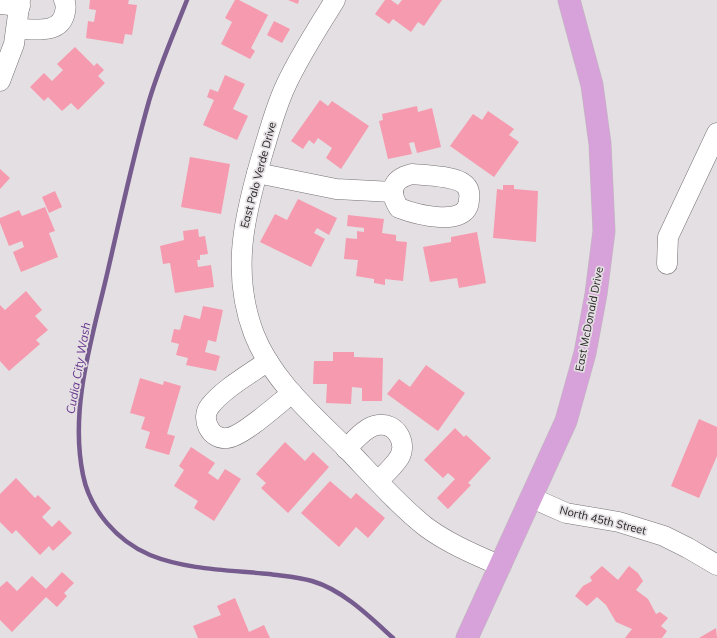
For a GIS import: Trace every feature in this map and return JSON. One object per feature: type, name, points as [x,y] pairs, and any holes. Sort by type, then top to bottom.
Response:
[{"type":"main road","name":"East McDonald Drive","points":[[468,638],[566,421],[585,353],[604,231],[600,144],[592,85],[571,2]]},
{"type":"street","points":[[17,29],[47,30],[59,25],[64,18],[66,9],[64,0]]},
{"type":"street","name":"East Palo Verde Drive","points":[[335,0],[296,64],[285,86],[257,173],[242,241],[241,288],[254,334],[268,361],[292,393],[346,449],[426,527],[446,540],[501,566]]},
{"type":"street","points":[[0,4],[20,3],[17,29],[6,68],[0,81]]},
{"type":"street","points":[[667,264],[668,237],[717,133]]},
{"type":"street","points":[[257,173],[336,188],[393,192]]},
{"type":"street","points":[[268,361],[215,399],[208,407],[205,418],[208,428],[219,437],[227,438],[240,434],[292,393]]},
{"type":"street","points":[[346,449],[366,431],[377,424],[388,426],[396,431],[403,440],[403,448],[399,458],[378,481]]},
{"type":"street","name":"North 45th Street","points":[[532,498],[566,514],[620,522],[664,536],[717,565]]},
{"type":"building","points":[[90,0],[129,0],[128,4],[137,5],[132,35],[125,34],[123,44],[86,38],[88,21],[94,22],[96,10],[89,9]]},
{"type":"building","points":[[235,0],[239,0],[268,15],[251,48],[255,51],[250,59],[221,44],[232,22],[225,18]]},
{"type":"building","points":[[288,0],[299,0],[298,4]]},
{"type":"building","points":[[385,0],[391,0],[398,5],[402,0],[442,0],[424,26],[418,22],[411,32],[393,19],[389,24],[375,14]]},
{"type":"building","points":[[274,21],[290,29],[282,43],[267,35]]},
{"type":"building","points":[[75,47],[94,66],[97,63],[104,70],[98,76],[105,83],[78,110],[71,103],[62,111],[48,97],[44,101],[30,87],[44,73],[52,81],[63,70],[57,64]]},
{"type":"building","points":[[225,75],[245,84],[233,109],[248,116],[237,140],[203,125],[214,100],[207,97],[210,89],[218,92]]},
{"type":"building","points":[[320,100],[328,106],[332,101],[369,126],[341,169],[326,158],[332,148],[318,138],[314,144],[309,140],[303,149],[291,141]]},
{"type":"building","points":[[417,106],[418,112],[432,108],[441,147],[417,153],[414,142],[409,143],[412,154],[388,159],[379,121],[383,120],[382,114]]},
{"type":"building","points":[[488,111],[514,129],[509,135],[519,142],[494,177],[450,146],[473,114],[482,120]]},
{"type":"building","points":[[190,157],[230,164],[221,214],[181,207]]},
{"type":"building","points":[[0,169],[10,178],[0,189]]},
{"type":"building","points":[[503,185],[514,185],[514,189],[538,191],[536,242],[493,238],[497,189],[503,190]]},
{"type":"building","points":[[55,191],[62,207],[49,213],[42,197]]},
{"type":"building","points":[[298,199],[337,218],[329,235],[317,228],[314,233],[325,239],[311,267],[260,242],[275,214],[287,220]]},
{"type":"building","points":[[45,207],[55,231],[49,233],[58,257],[21,272],[13,252],[24,247],[22,241],[9,246],[0,223],[0,218],[19,210],[22,216]]},
{"type":"building","points":[[348,215],[384,219],[382,233],[396,235],[396,241],[407,242],[403,281],[385,279],[385,285],[374,283],[374,279],[356,276],[358,260],[344,259],[346,238],[357,239],[357,231],[364,232],[364,228],[347,226]]},
{"type":"building","points":[[198,229],[199,237],[205,236],[208,254],[200,255],[200,260],[197,260],[198,267],[211,265],[214,287],[175,293],[170,263],[163,264],[160,246],[184,240],[183,231]]},
{"type":"building","points":[[477,232],[486,283],[459,288],[457,278],[430,282],[423,247],[451,242],[451,237]]},
{"type":"building","points":[[26,291],[42,310],[35,316],[48,330],[36,340],[40,344],[9,371],[0,361],[0,305],[5,310]]},
{"type":"building","points":[[203,306],[223,310],[216,342],[208,340],[205,352],[220,356],[216,371],[186,365],[188,358],[176,355],[179,344],[171,342],[174,329],[180,330],[184,315],[200,319]]},
{"type":"building","points":[[333,352],[354,352],[354,357],[383,358],[382,401],[362,401],[362,388],[352,387],[351,404],[326,403],[327,384],[313,384],[314,361],[333,361]]},
{"type":"building","points":[[426,365],[465,393],[438,431],[387,394],[399,379],[410,387]]},
{"type":"building","points":[[140,378],[163,385],[164,381],[181,386],[167,434],[175,436],[169,455],[145,448],[150,432],[141,429],[145,417],[130,413]]},
{"type":"building","points":[[699,419],[717,427],[717,456],[699,498],[671,486]]},
{"type":"building","points":[[455,428],[464,437],[466,435],[491,458],[468,483],[471,485],[448,509],[437,498],[455,479],[448,473],[443,478],[424,460]]},
{"type":"building","points":[[285,442],[305,461],[313,452],[329,467],[288,513],[261,488],[266,483],[256,474]]},
{"type":"building","points":[[191,447],[215,463],[208,473],[218,480],[225,469],[241,479],[214,521],[194,508],[198,501],[174,486],[184,470],[179,466]]},
{"type":"building","points":[[16,478],[35,498],[38,495],[51,508],[42,517],[52,527],[59,520],[72,533],[53,551],[49,546],[40,555],[16,530],[12,534],[0,522],[0,494]]},
{"type":"building","points":[[330,481],[351,499],[356,493],[385,518],[368,538],[356,527],[339,547],[301,513]]},
{"type":"building","points":[[602,566],[618,580],[629,566],[638,573],[643,581],[636,590],[648,599],[656,614],[660,612],[668,618],[661,626],[667,631],[662,638],[625,638],[632,629],[616,622],[606,605],[597,597],[587,606],[575,596],[583,586],[592,581],[590,577]]},
{"type":"building","points":[[62,572],[74,583],[64,593],[67,596],[57,607],[46,597],[12,632],[0,620],[0,587],[7,581],[17,591],[32,576],[46,589]]},
{"type":"building","points":[[235,598],[249,632],[264,625],[270,638],[198,638],[193,626],[221,615],[217,606]]},
{"type":"building","points":[[716,628],[717,638],[699,638]]},
{"type":"waterway","name":"Cudia City Wash","points":[[187,0],[162,63],[143,122],[90,346],[81,398],[79,424],[79,449],[83,475],[87,488],[99,512],[116,533],[127,542],[150,555],[194,567],[269,574],[312,581],[345,597],[393,638]]}]
